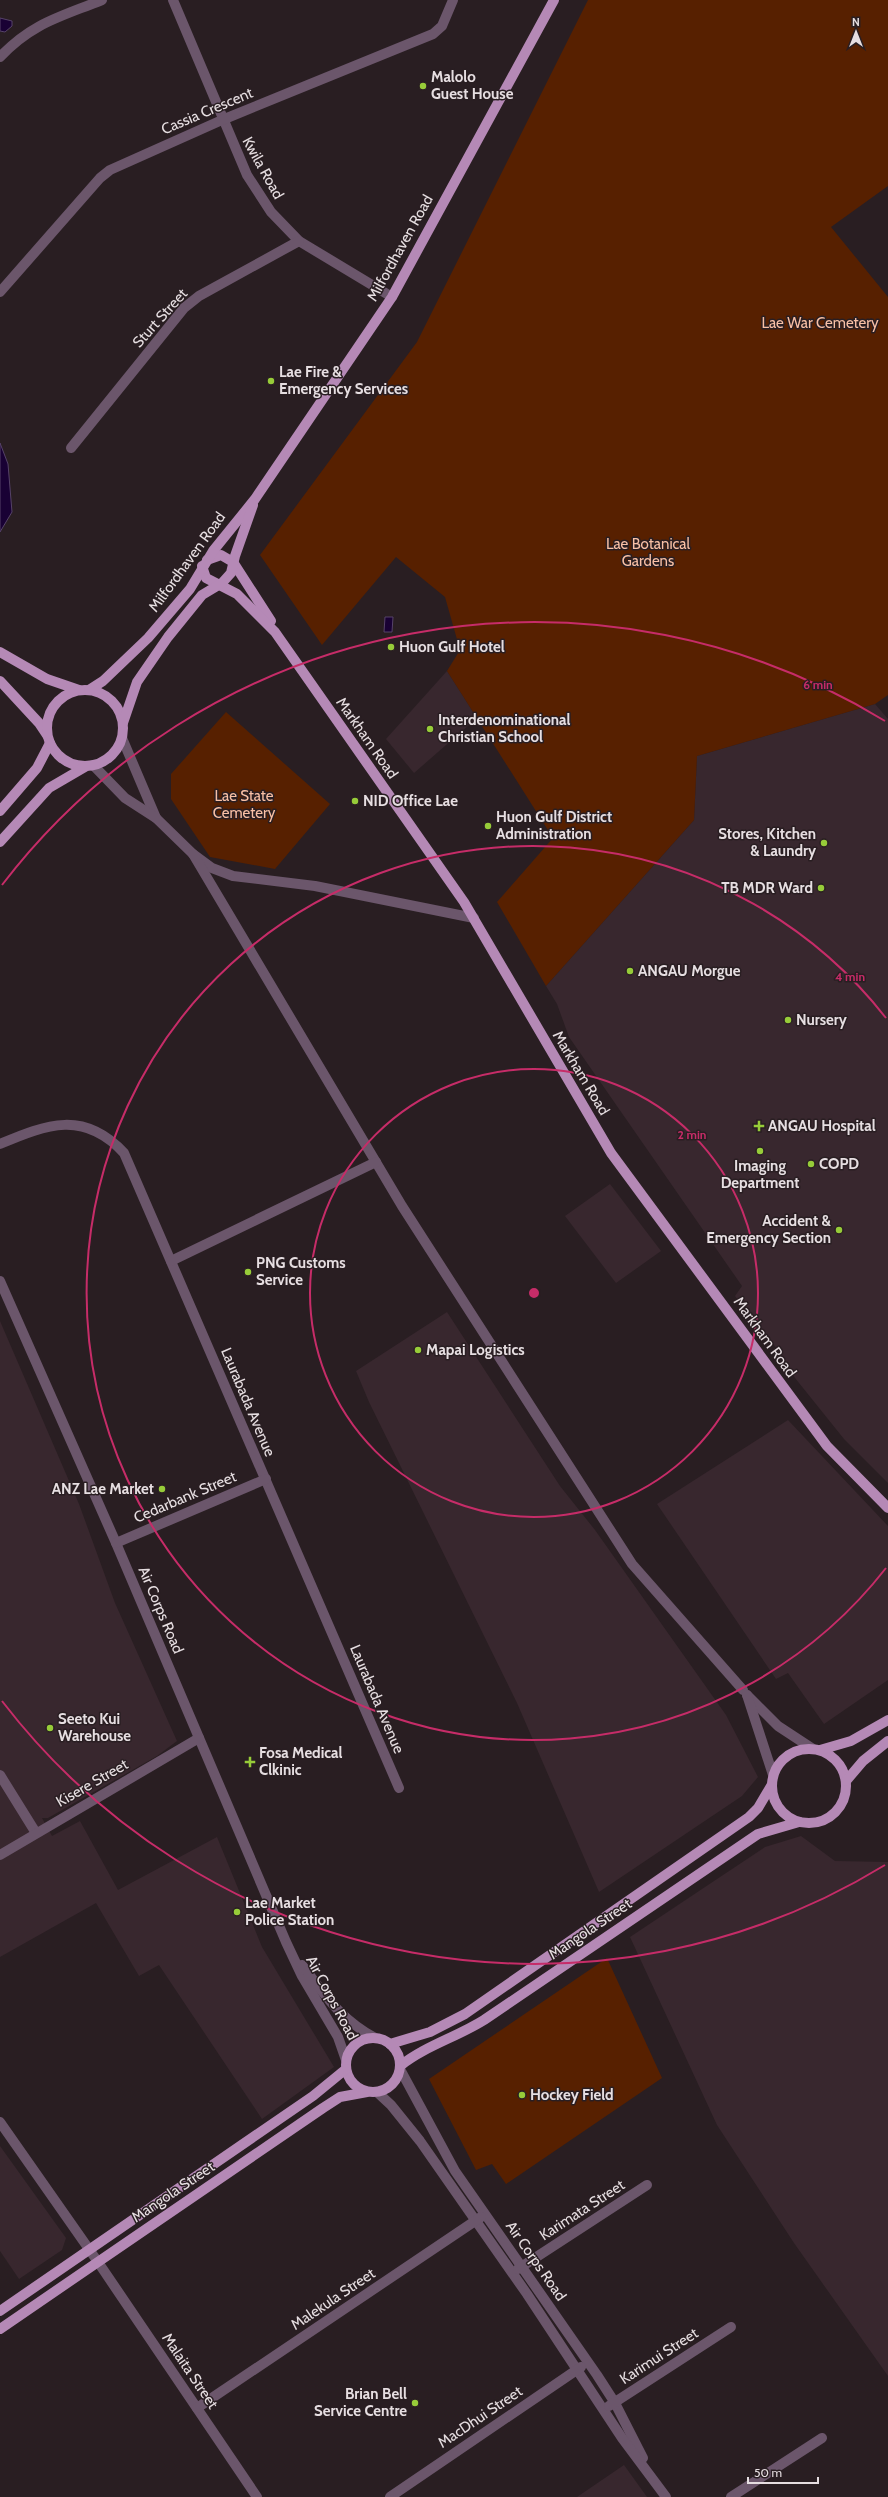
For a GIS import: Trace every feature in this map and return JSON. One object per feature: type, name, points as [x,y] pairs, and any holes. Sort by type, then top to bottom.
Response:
[{"type":"main road","name":"Milfordhaven Road","points":[[84,690],[103,681],[148,638],[190,589],[204,563],[255,499],[392,296],[554,0]]},
{"type":"main road","name":"Milfordhaven Road","points":[[123,723],[136,682],[144,670],[202,595],[219,585],[229,576],[255,499]]},
{"type":"main road","points":[[204,563],[221,555],[233,562]]},
{"type":"main road","name":"Markham Road","points":[[233,562],[264,609],[275,632]]},
{"type":"main road","name":"Markham Road","points":[[204,563],[206,578],[231,589],[248,603],[275,632],[474,918],[611,1153],[827,1446],[888,1508]]},
{"type":"main road","points":[[0,652],[47,679],[101,694],[112,701],[120,711],[123,723],[122,738],[111,756],[89,766],[49,788],[0,842]]},
{"type":"main road","points":[[0,681],[39,722],[56,754],[66,761],[89,766]]},
{"type":"main road","points":[[0,811],[37,768],[48,739],[47,723],[51,711],[58,702],[68,694],[84,690]]},
{"type":"main road","points":[[817,1750],[838,1762],[846,1781],[844,1798],[832,1815],[814,1823],[799,1822],[782,1812],[774,1800],[771,1786],[773,1775],[784,1758],[798,1751],[817,1750],[851,1741],[888,1720]]},
{"type":"main road","points":[[846,1781],[863,1761],[888,1741]]},
{"type":"main road","name":"Mangola Street","points":[[390,2044],[430,2032],[465,2014],[749,1817],[758,1808],[771,1786]]},
{"type":"main road","name":"Mangola Street","points":[[400,2067],[420,2052],[456,2036],[484,2020],[758,1834],[799,1822]]},
{"type":"main road","points":[[375,2038],[390,2044],[399,2058],[400,2067],[399,2076],[390,2087],[372,2092],[353,2084],[346,2064],[354,2046],[367,2039],[375,2038]]},
{"type":"main road","name":"Mangola Street","points":[[0,2310],[313,2096],[346,2064]]},
{"type":"main road","name":"Mangola Street","points":[[0,2329],[340,2097],[372,2092]]},
{"type":"street","points":[[0,57],[16,40],[35,27],[102,0]]},
{"type":"street","name":"Kwila Road","points":[[173,0],[222,120],[247,175],[270,212],[299,241],[392,296]]},
{"type":"street","name":"Cassia Crescent","points":[[0,292],[100,178],[110,170],[222,120],[433,34],[442,26],[453,0]]},
{"type":"street","name":"Sturt Street","points":[[71,448],[184,308],[199,296],[299,241]]},
{"type":"street","points":[[122,738],[156,818]]},
{"type":"street","points":[[89,766],[125,798],[156,818],[193,854],[212,868],[233,876],[316,886],[474,918]]},
{"type":"street","points":[[193,854],[376,1162],[632,1564],[743,1690]]},
{"type":"street","name":"Laurabada Avenue","points":[[0,1144],[53,1125],[76,1124],[114,1142],[124,1153],[399,1788]]},
{"type":"street","points":[[170,1261],[376,1162]]},
{"type":"street","name":"Air Corps Road","points":[[0,1281],[116,1543],[302,1976],[338,2037],[346,2064]]},
{"type":"street","name":"Cedarbank Street","points":[[116,1543],[266,1479]]},
{"type":"street","points":[[773,1775],[747,1695],[778,1726],[817,1750]]},
{"type":"street","name":"Kisere Street","points":[[0,1855],[199,1738]]},
{"type":"street","points":[[0,1775],[36,1833]]},
{"type":"street","name":"Air Corps Road","points":[[291,1951],[336,2010],[347,2021],[375,2038]]},
{"type":"street","name":"Air Corps Road","points":[[400,2067],[456,2171],[523,2266],[615,2403],[648,2471]]},
{"type":"street","name":"Air Corps Road","points":[[372,2092],[391,2104],[420,2141],[476,2220],[622,2438],[666,2497]]},
{"type":"street","points":[[0,2122],[89,2249]]},
{"type":"street","name":"Karimata Street","points":[[512,2273],[647,2185]]},
{"type":"street","name":"Malekula Street","points":[[197,2408],[485,2214]]},
{"type":"street","name":"Malaita Street","points":[[89,2249],[257,2497]]},
{"type":"street","name":"Karimui Street","points":[[603,2410],[732,2327]]},
{"type":"street","name":"MacDhui Street","points":[[390,2497],[588,2362]]},
{"type":"street","points":[[731,2497],[822,2438]]},
{"type":"shaded area","points":[[0,18],[12,21],[12,26],[5,32],[0,31]]},
{"type":"shaded area","points":[[0,443],[8,464],[12,512],[0,532]]},
{"type":"shaded area","points":[[385,617],[393,617],[392,632],[384,632]]},
{"type":"shaded area","name":"Interdenominational Christian School","points":[[447,671],[477,718],[414,773],[386,739]]},
{"type":"shaded area","name":"ANGAU Hospital","points":[[875,704],[888,719],[888,1483],[844,1439],[795,1378],[771,1340],[763,1336],[735,1296],[742,1286],[569,1037],[557,1004],[546,986],[694,820],[697,756]]},
{"type":"shaded area","points":[[610,1184],[661,1251],[616,1283],[565,1216]]},
{"type":"shaded area","points":[[447,1312],[560,1486],[595,1530],[726,1715],[758,1777],[742,1796],[599,1892],[517,1703],[369,1402],[356,1371]]},
{"type":"shaded area","points":[[0,1321],[79,1504],[115,1603],[177,1741],[157,1756],[48,1818],[42,1818],[52,1836],[80,1821],[118,1890],[217,1837],[262,1947],[334,2067],[262,2119],[159,1965],[139,1976],[96,1903],[0,1957]]},
{"type":"shaded area","points":[[788,1420],[888,1526],[888,1680],[824,1724],[788,1673],[776,1679],[657,1504]]},
{"type":"shaded area","points":[[801,1836],[835,1861],[888,1862],[888,2376],[794,2243],[717,2125],[630,1937],[765,1847]]},
{"type":"shaded area","points":[[0,2146],[66,2238],[62,2250],[19,2279],[0,2251]]},
{"type":"shaded area","points":[[624,2465],[647,2497],[577,2497]]},
{"type":"green space","name":"Lae Botanical Gardens","points":[[588,0],[888,0],[888,186],[831,227],[888,297],[888,695],[875,704],[697,756],[694,820],[546,986],[497,902],[553,838],[447,671],[460,650],[445,597],[396,557],[322,645],[260,555],[417,342]]},
{"type":"green space","name":"Lae State Cemetery","points":[[226,712],[330,804],[275,869],[210,857],[171,799],[171,774]]},
{"type":"green space","points":[[607,1958],[662,2078],[506,2184],[492,2164],[476,2170],[429,2079]]},
{"type":"place","name":"Malolo Guest House","points":[[423,86]]},
{"type":"place","name":"Lae Fire & Emergency Services","points":[[271,381]]},
{"type":"place","name":"Huon Gulf Hotel","points":[[391,647]]},
{"type":"place","name":"Interdenominational Christian School","points":[[430,729]]},
{"type":"place","name":"NID Office Lae","points":[[355,801]]},
{"type":"place","name":"Huon Gulf District Administration","points":[[488,826]]},
{"type":"place","name":"Stores, Kitchen & Laundry","points":[[824,843]]},
{"type":"place","name":"TB MDR Ward","points":[[821,888]]},
{"type":"place","name":"ANGAU Morgue","points":[[630,971]]},
{"type":"place","name":"Nursery","points":[[788,1020]]},
{"type":"place","name":"ANGAU Hospital","points":[[759,1126]]},
{"type":"place","name":"Imaging Department","points":[[760,1151]]},
{"type":"place","name":"COPD","points":[[811,1164]]},
{"type":"place","name":"Accident & Emergency Section","points":[[839,1230]]},
{"type":"place","name":"PNG Customs Service","points":[[248,1272]]},
{"type":"place","name":"Mapai Logistics","points":[[418,1350]]},
{"type":"place","name":"ANZ Lae Market","points":[[162,1489]]},
{"type":"place","name":"Seeto Kui Warehouse","points":[[50,1728]]},
{"type":"place","name":"Fosa Medical Clkinic","points":[[250,1762]]},
{"type":"place","name":"Lae Market Police Station","points":[[237,1912]]},
{"type":"place","name":"Hockey Field","points":[[522,2095]]},
{"type":"place","name":"Brian Bell Service Centre","points":[[415,2403]]},
{"type":"park label","name":"Lae War Cemetery","points":[[820,323]]}]
